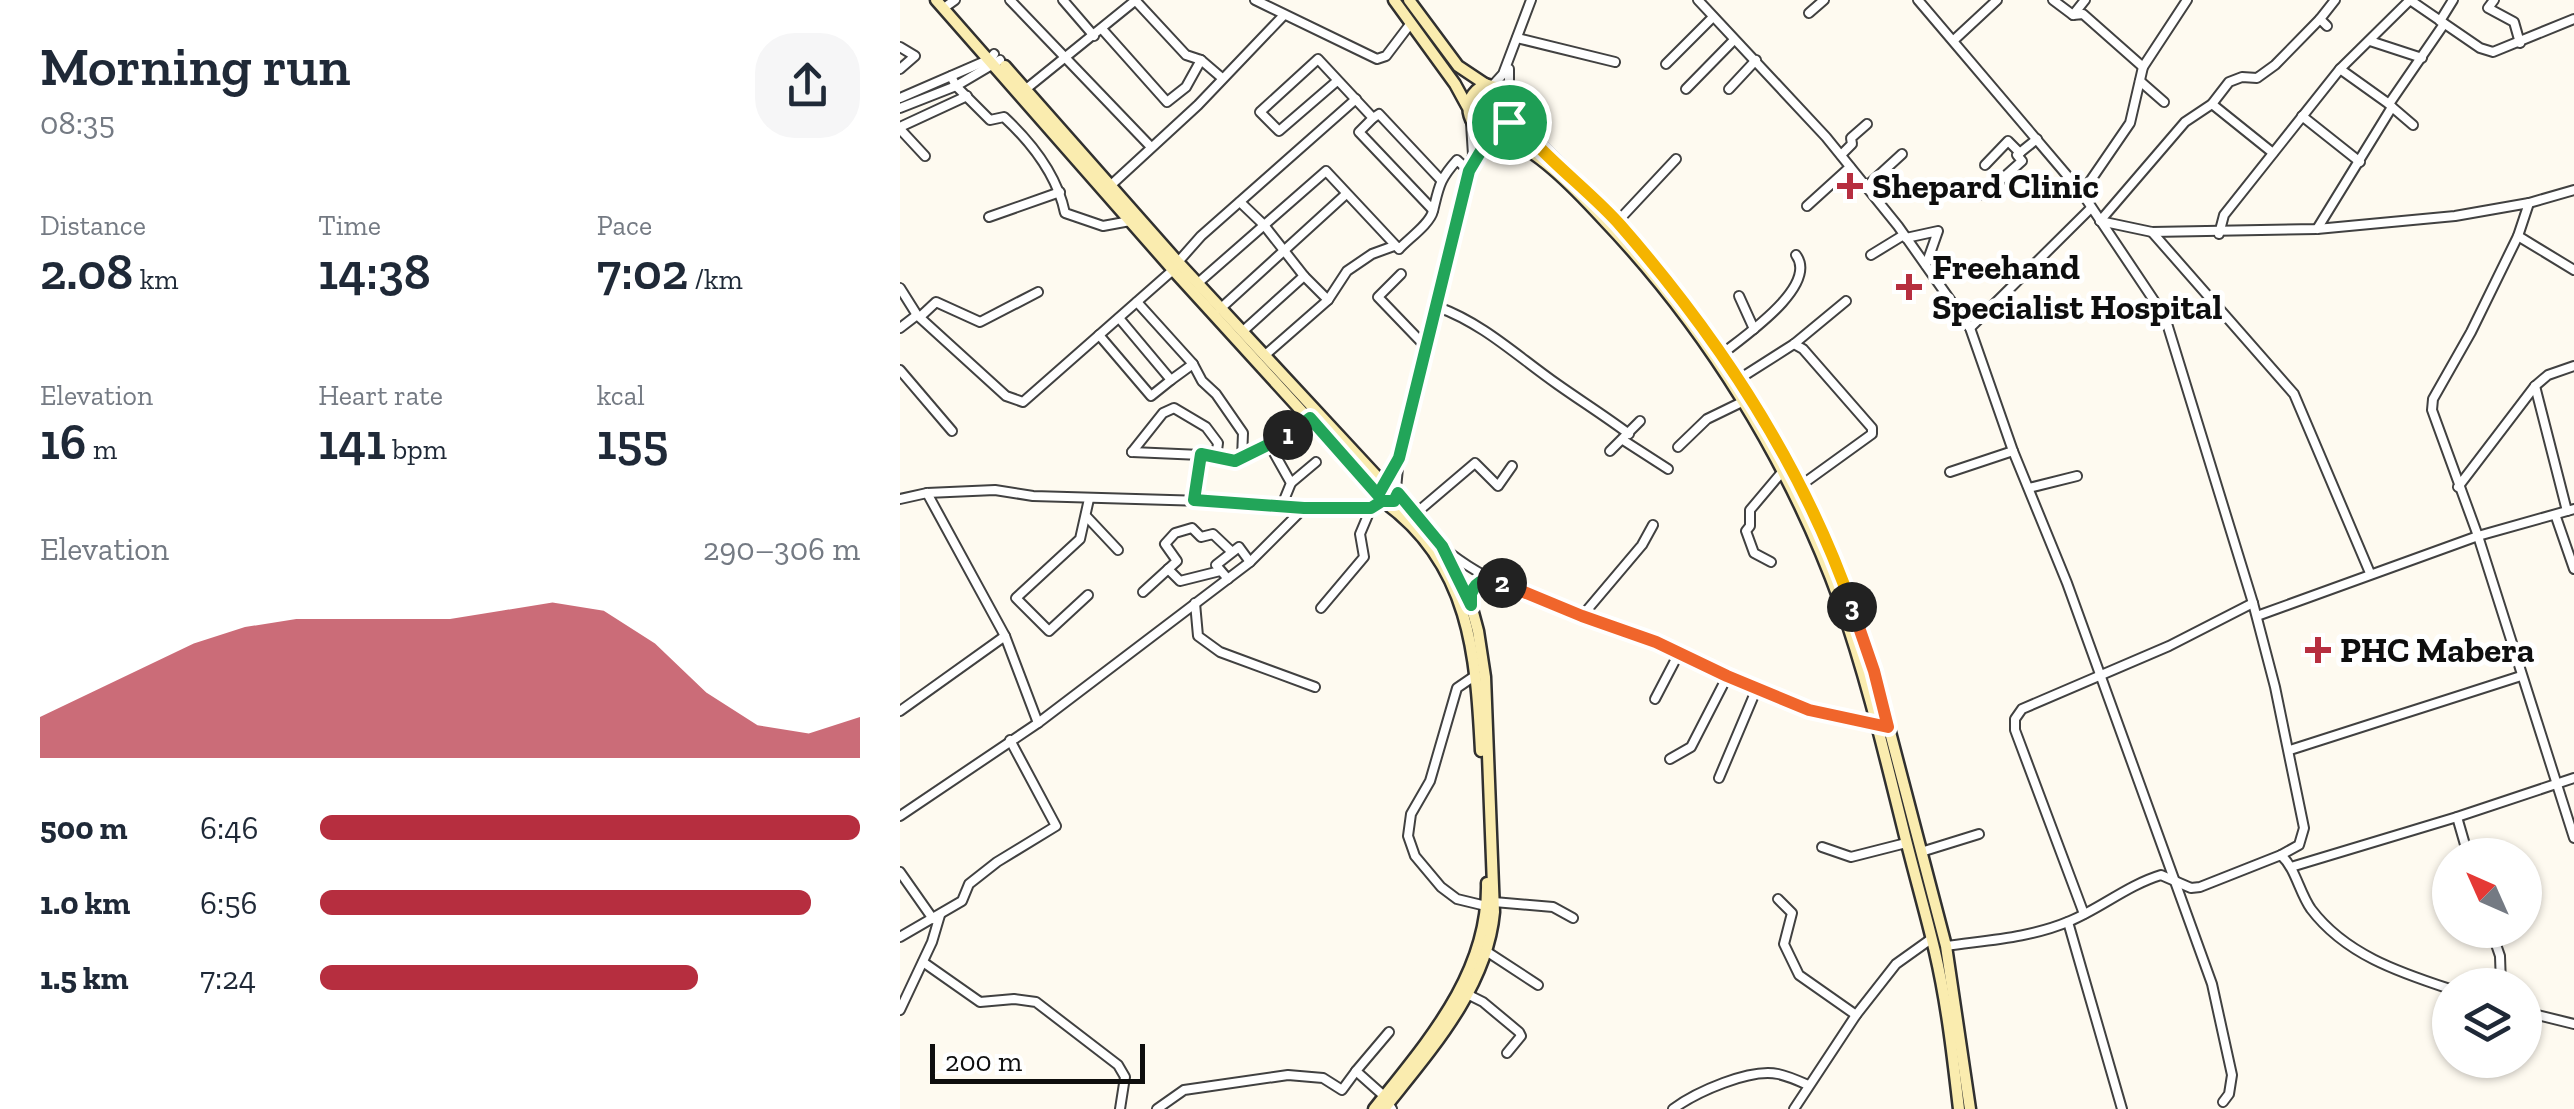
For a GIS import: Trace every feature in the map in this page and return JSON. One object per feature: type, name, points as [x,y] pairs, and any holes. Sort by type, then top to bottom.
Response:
[{"type":"main road","points":[[1394,0],[1456,84],[1470,124],[1493,139],[1510,140],[1540,160],[1613,229],[1681,310],[1742,402],[1782,472],[1839,600],[1922,852],[1946,946],[1970,1109]]},
{"type":"main road","points":[[1409,0],[1458,66],[1489,85],[1510,106],[1529,134],[1618,221],[1679,294],[1740,378],[1800,486],[1841,576],[1874,671],[1906,843],[1932,940],[1959,1109]]},
{"type":"main road","points":[[946,1],[1130,221],[1198,283],[1412,524],[1436,555],[1464,613],[1476,675],[1492,930],[1467,994],[1434,1045],[1387,1104],[1374,1109]]},
{"type":"main road","points":[[995,60],[1026,88],[1310,418],[1385,494],[1415,514],[1442,546],[1471,605],[1485,677],[1490,904],[1481,944],[1467,978],[1387,1104]]},
{"type":"main road","points":[[1468,110],[1473,94],[1489,85]]},
{"type":"main road","points":[[1493,139],[1508,127],[1510,106]]},
{"type":"street","points":[[1010,0],[1151,147]]},
{"type":"street","points":[[1063,0],[1094,36]]},
{"type":"street","points":[[1026,88],[1135,0],[1186,55],[1201,60],[1222,78]]},
{"type":"street","points":[[1255,0],[1377,58],[1386,56],[1411,23]]},
{"type":"street","points":[[1489,85],[1503,74],[1531,0]]},
{"type":"street","points":[[1698,0],[1841,155],[1970,328],[2212,984],[2232,1075],[2223,1102]]},
{"type":"street","points":[[1810,12],[1824,0]]},
{"type":"street","points":[[1918,0],[2082,193],[2164,317],[2257,616],[2290,750],[2304,828],[2299,845],[2281,856],[2200,887],[2185,886],[2162,875],[2068,922],[2016,938],[1946,946]]},
{"type":"street","points":[[1954,40],[1997,0]]},
{"type":"street","points":[[2052,0],[2073,15],[2083,14],[2143,67]]},
{"type":"street","points":[[2073,15],[2085,0]]},
{"type":"street","points":[[2082,193],[2130,123],[2143,67],[2187,0]]},
{"type":"street","points":[[2100,221],[2185,122],[2212,104],[2229,82],[2242,77],[2257,78],[2275,66],[2324,23],[2335,0]]},
{"type":"street","points":[[2219,234],[2224,215],[2340,69],[2410,0],[2486,52],[2574,19]]},
{"type":"street","points":[[2316,230],[2422,58],[2453,0]]},
{"type":"street","points":[[2494,0],[2488,8],[2514,22],[2520,42]]},
{"type":"street","points":[[1110,186],[1284,15]]},
{"type":"street","points":[[1666,64],[1714,16]]},
{"type":"street","points":[[1102,29],[1167,102],[1186,87],[1201,60]]},
{"type":"street","points":[[1517,38],[1615,62]]},
{"type":"street","points":[[1686,89],[1734,40]]},
{"type":"street","points":[[2370,40],[2422,58]]},
{"type":"street","points":[[900,47],[915,56],[900,69]]},
{"type":"street","points":[[1510,106],[1508,77],[1512,50]]},
{"type":"street","points":[[1337,81],[1279,131],[1260,112],[1318,59],[1373,118]]},
{"type":"street","points":[[900,98],[995,60]]},
{"type":"street","points":[[900,108],[956,86],[995,60]]},
{"type":"street","points":[[1729,89],[1756,60]]},
{"type":"street","points":[[2340,69],[2413,125]]},
{"type":"street","points":[[951,76],[990,120],[1004,117],[1022,134],[1060,192],[1065,213],[1103,226],[1130,221]]},
{"type":"street","points":[[2140,80],[2164,102]]},
{"type":"street","points":[[926,156],[900,128],[967,96]]},
{"type":"street","points":[[900,288],[919,316],[1006,396],[1018,402],[1030,398],[1356,100]]},
{"type":"street","points":[[2212,104],[2273,153]]},
{"type":"street","points":[[1433,210],[1359,132],[1379,114],[1440,180]]},
{"type":"street","points":[[2302,116],[2360,162]]},
{"type":"street","points":[[1322,608],[1364,557],[1360,534],[1385,494],[1388,473],[1399,458],[1473,155],[1470,124]]},
{"type":"street","points":[[1852,137],[1866,124]]},
{"type":"street","points":[[1841,155],[1852,144],[1852,137],[1843,126]]},
{"type":"street","points":[[1469,171],[1493,139]]},
{"type":"street","points":[[1984,195],[2022,161],[2018,155],[2037,139]]},
{"type":"street","points":[[1985,164],[2008,141],[2020,153]]},
{"type":"street","points":[[1866,187],[1902,154]]},
{"type":"street","points":[[1618,221],[1676,159]]},
{"type":"street","points":[[1198,283],[1326,171],[1399,248],[1433,210],[1432,198],[1440,180],[1457,160],[1469,171]]},
{"type":"street","points":[[1807,206],[1850,166]]},
{"type":"street","points":[[2100,221],[2152,232],[2316,230],[2438,218],[2529,203],[2574,189]]},
{"type":"street","points":[[988,218],[1060,192]]},
{"type":"street","points":[[1220,309],[1345,194]]},
{"type":"street","points":[[1240,202],[1328,300]]},
{"type":"street","points":[[2529,203],[2518,236],[2472,332],[2433,399],[2432,410],[2478,536],[2574,838]]},
{"type":"street","points":[[1970,328],[2091,208]]},
{"type":"street","points":[[1870,255],[1904,236],[1938,231],[1926,266]]},
{"type":"street","points":[[2152,232],[2294,394],[2370,573]]},
{"type":"street","points":[[2518,236],[2574,270]]},
{"type":"street","points":[[1264,356],[1328,300],[1347,271],[1372,254],[1394,246]]},
{"type":"street","points":[[1722,354],[1775,311],[1794,285],[1802,262],[1796,255]]},
{"type":"street","points":[[1401,274],[1378,297],[1427,348]]},
{"type":"street","points":[[1242,332],[1304,276]]},
{"type":"street","points":[[900,328],[936,302],[980,322],[1038,292]]},
{"type":"street","points":[[1739,296],[1754,329]]},
{"type":"street","points":[[1740,378],[1794,344],[1846,301]]},
{"type":"street","points":[[1137,302],[1216,394],[1242,433],[1242,458]]},
{"type":"street","points":[[1438,307],[1458,314],[1510,346],[1668,469]]},
{"type":"street","points":[[1119,318],[1171,380]]},
{"type":"street","points":[[1099,335],[1151,396],[1192,364]]},
{"type":"street","points":[[1794,344],[1803,349],[1872,428],[1872,434],[1800,486]]},
{"type":"street","points":[[2458,487],[2536,386],[2548,375],[2574,366]]},
{"type":"street","points":[[900,370],[952,430]]},
{"type":"street","points":[[2257,616],[2478,536],[2570,510],[2536,386]]},
{"type":"street","points":[[1678,447],[1707,419],[1742,402]]},
{"type":"street","points":[[1216,458],[1218,443],[1206,427],[1174,408],[1164,413],[1132,452],[1201,454],[1216,458],[1235,461],[1280,440],[1310,418]]},
{"type":"street","points":[[1610,451],[1640,421]]},
{"type":"street","points":[[1269,444],[1291,483]]},
{"type":"street","points":[[1950,472],[2013,451]]},
{"type":"street","points":[[1194,500],[1201,454]]},
{"type":"street","points":[[1282,505],[1291,483],[1316,462]]},
{"type":"street","points":[[1415,514],[1474,463],[1498,486],[1512,466]]},
{"type":"street","points":[[1771,562],[1754,553],[1746,531],[1750,510],[1782,472]]},
{"type":"street","points":[[2029,488],[2077,476]]},
{"type":"street","points":[[900,499],[927,493],[995,490],[1032,496],[1194,500],[1304,508],[1385,494]]},
{"type":"street","points":[[927,493],[1005,636],[1038,723]]},
{"type":"street","points":[[1088,595],[1049,631],[1016,598],[1080,539],[1089,498]]},
{"type":"street","points":[[900,816],[1038,723],[1228,579],[1304,508]]},
{"type":"street","points":[[1087,517],[1118,550]]},
{"type":"street","points":[[2556,517],[2574,570]]},
{"type":"street","points":[[1582,616],[1642,546],[1654,525]]},
{"type":"street","points":[[1143,592],[1177,561],[1165,544],[1175,533],[1192,528],[1201,536],[1213,534],[1232,552]]},
{"type":"street","points":[[1442,546],[1468,568],[1490,578],[1809,710],[1883,726]]},
{"type":"street","points":[[1228,579],[1216,565],[1232,552],[1239,547],[1250,562]]},
{"type":"street","points":[[1168,569],[1180,581],[1220,571]]},
{"type":"street","points":[[1471,605],[1473,588],[1490,578]]},
{"type":"street","points":[[1195,603],[1198,636],[1220,652],[1315,687]]},
{"type":"street","points":[[2084,914],[2014,724],[2022,709],[2100,677],[2253,603]]},
{"type":"street","points":[[900,712],[1005,636]]},
{"type":"street","points":[[1655,699],[1679,653]]},
{"type":"street","points":[[1476,675],[1457,688],[1430,781],[1411,814],[1408,836],[1415,856],[1441,887],[1457,899],[1553,907],[1573,918]]},
{"type":"street","points":[[1670,759],[1690,747],[1727,676]]},
{"type":"street","points":[[2290,750],[2522,676]]},
{"type":"street","points":[[1718,778],[1756,688]]},
{"type":"street","points":[[900,937],[962,900],[969,884],[1056,826],[1010,740]]},
{"type":"street","points":[[2290,867],[2574,778]]},
{"type":"street","points":[[2457,817],[2463,838]]},
{"type":"street","points":[[1922,852],[1979,834]]},
{"type":"street","points":[[1822,847],[1851,858],[1906,843]]},
{"type":"street","points":[[2281,856],[2314,912],[2345,943],[2390,968],[2432,983]]},
{"type":"street","points":[[900,872],[937,917]]},
{"type":"street","points":[[1778,899],[1792,913],[1784,944],[1799,975],[1856,1015]]},
{"type":"street","points":[[900,1010],[923,962],[937,917]]},
{"type":"street","points":[[2068,922],[2122,1109]]},
{"type":"street","points":[[1794,1109],[1856,1015],[1896,964],[1932,940]]},
{"type":"street","points":[[1486,951],[1538,984]]},
{"type":"street","points":[[923,962],[980,1002],[1014,998],[1036,1002],[1118,1064],[1124,1077],[1120,1109]]},
{"type":"street","points":[[1467,994],[1519,1032],[1506,1053]]},
{"type":"street","points":[[2542,1016],[2574,1024]]},
{"type":"street","points":[[1157,1109],[1184,1090],[1288,1075],[1324,1078],[1342,1090],[1389,1032]]},
{"type":"street","points":[[1356,1071],[1387,1104]]},
{"type":"street","points":[[1673,1109],[1716,1085],[1759,1072],[1780,1074],[1808,1086]]},
{"type":"place","name":"Shepard Clinic","points":[[1850,186]]},
{"type":"place","name":"Freehand Specialist Hospital","points":[[1909,287]]},
{"type":"place","name":"PHC Mabera","points":[[2318,650]]},
{"type":"route","points":[[1510,111],[1618,221],[1679,294],[1740,378],[1830,548],[1874,671],[1888,727],[1809,710],[1656,642],[1490,578],[1473,588],[1471,605],[1442,546],[1398,493],[1394,501],[1382,501],[1371,508],[1304,508],[1194,500],[1201,454],[1235,461],[1280,440],[1310,418],[1378,495],[1399,458],[1469,171],[1485,144],[1504,134],[1509,122],[1510,111]]}]
